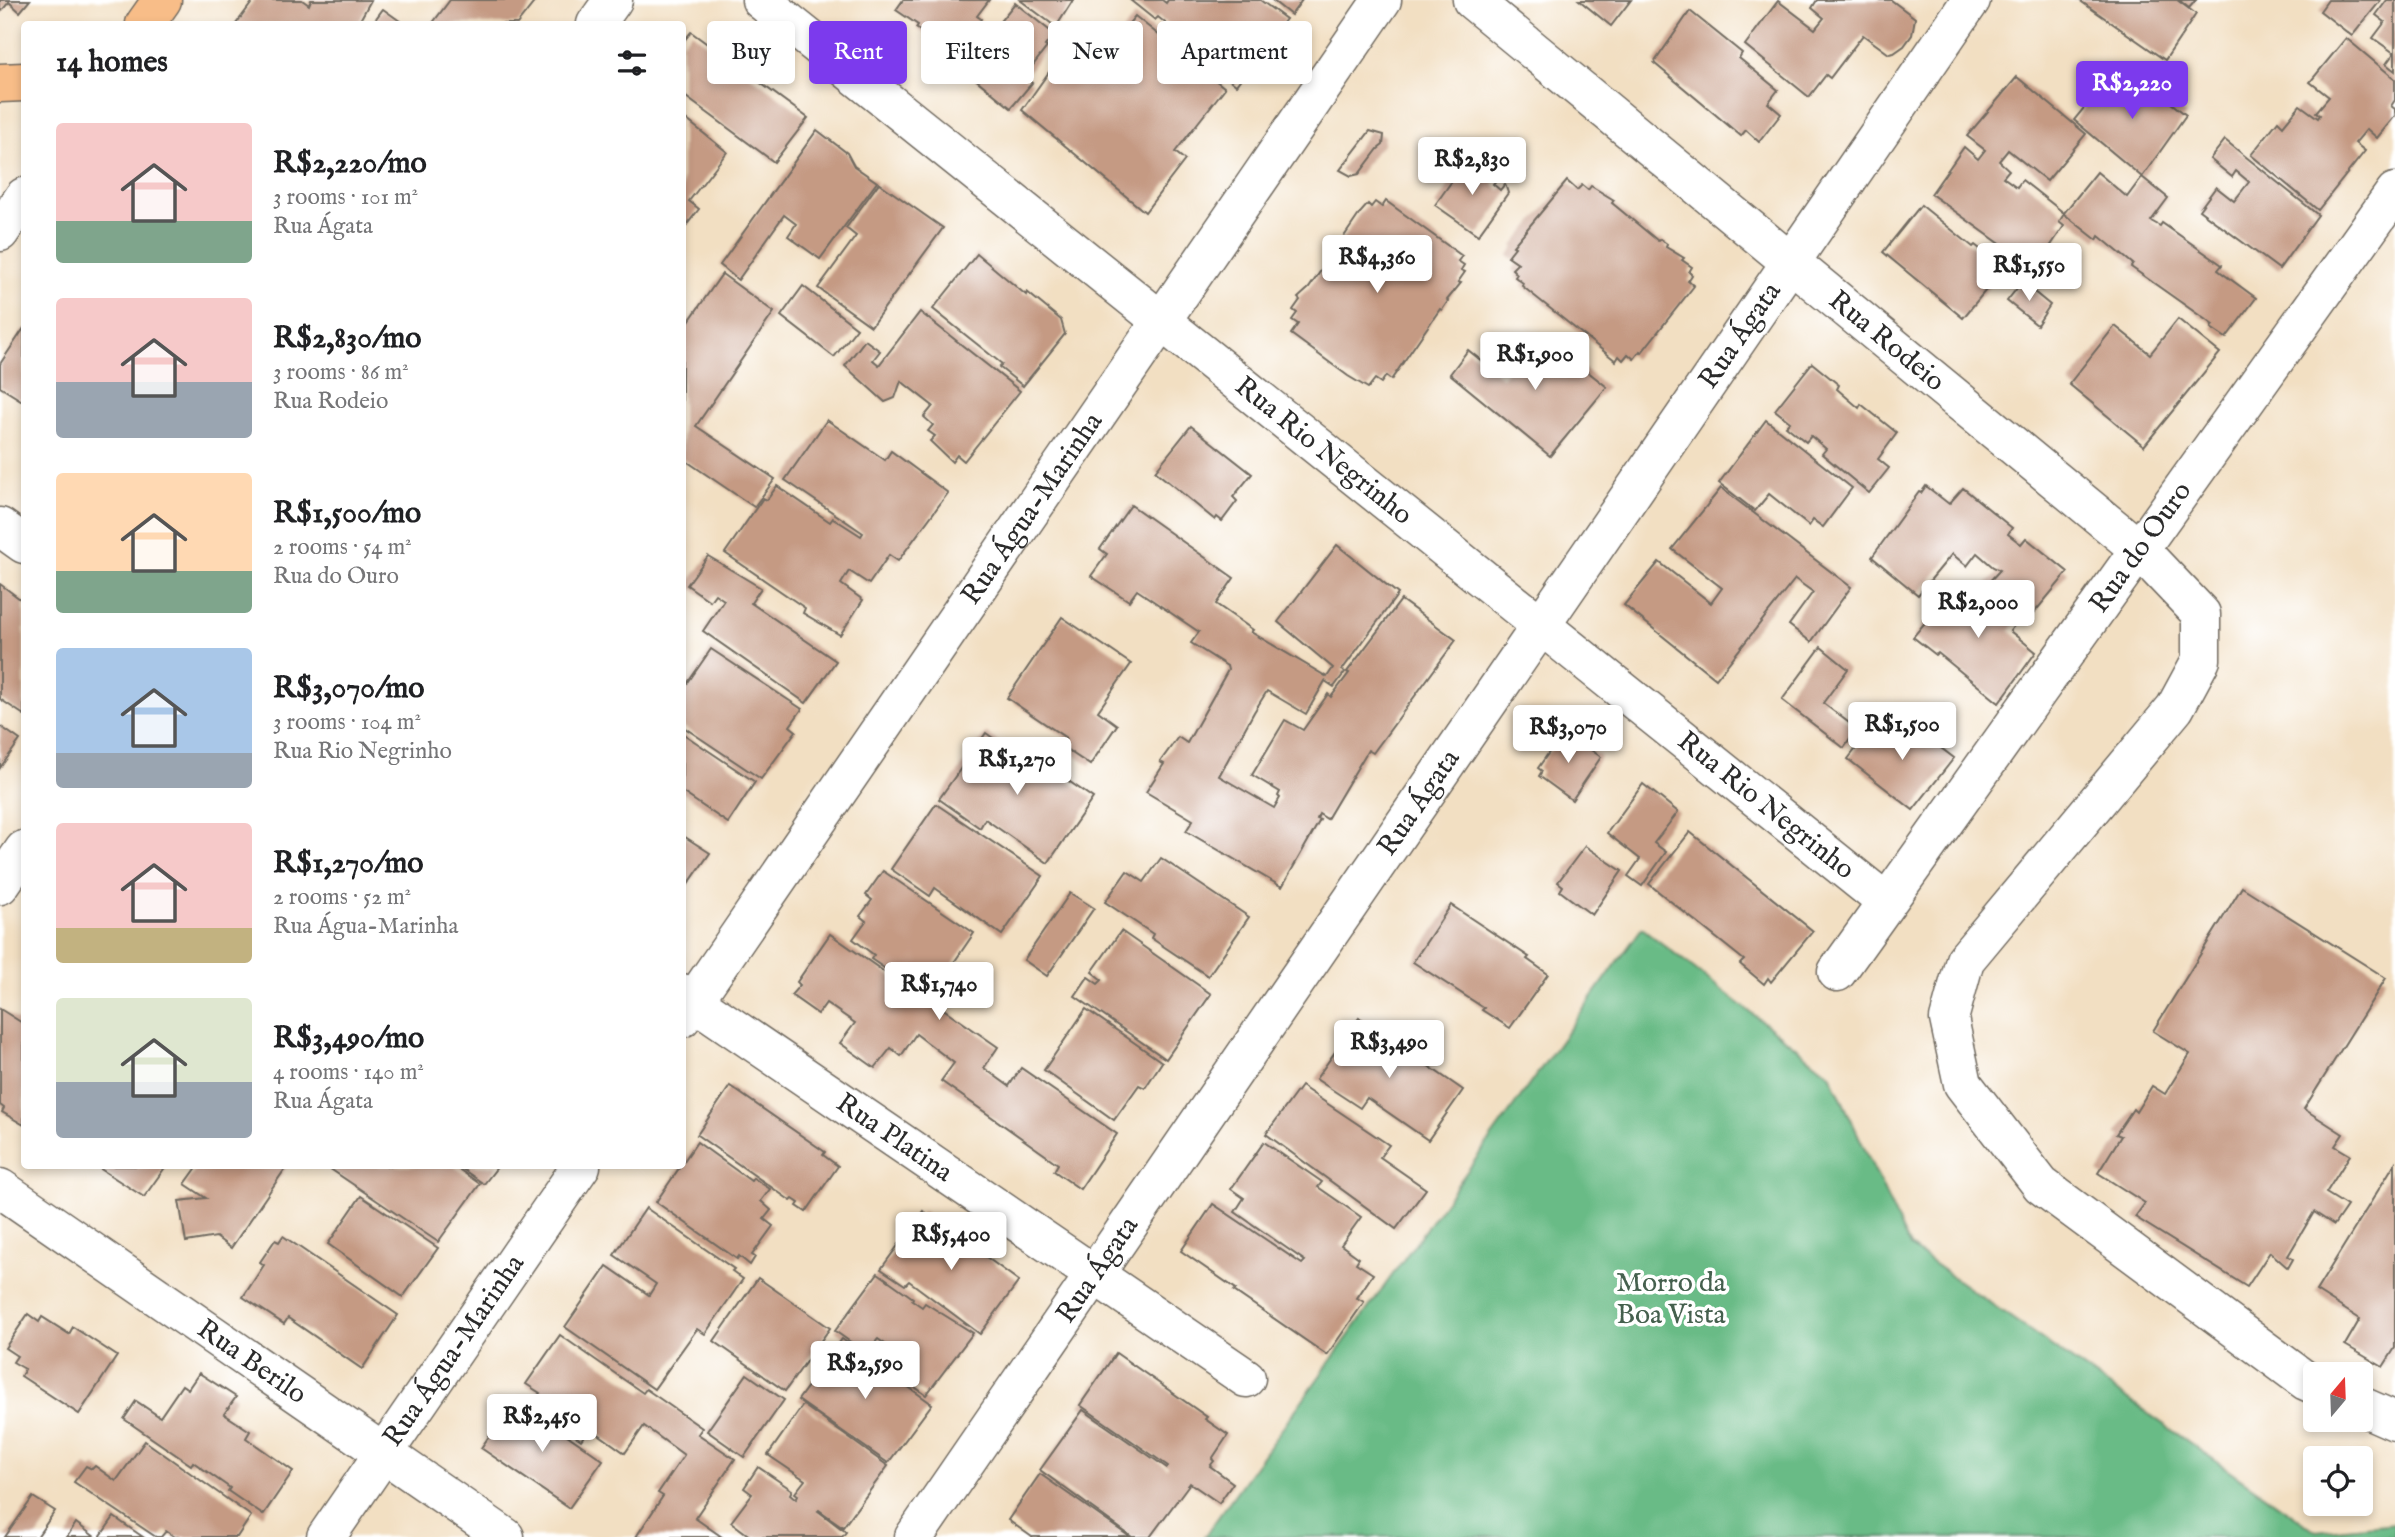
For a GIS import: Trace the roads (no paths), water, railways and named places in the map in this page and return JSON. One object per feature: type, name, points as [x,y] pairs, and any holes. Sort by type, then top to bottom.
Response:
[{"type":"main road","points":[[147,21],[162,0]]},
{"type":"main road","points":[[0,83],[21,82]]},
{"type":"street","points":[[598,21],[613,0]]},
{"type":"street","name":"Rua Rio Negrinho","points":[[761,0],[1886,902]]},
{"type":"street","name":"Rua Água-Marinha","points":[[686,1004],[1382,0]]},
{"type":"street","name":"Rua Rodeio","points":[[1472,0],[2139,549],[2201,614],[2201,660],[2175,708],[1965,960],[1949,1019],[1963,1084],[2041,1185],[2303,1379]]},
{"type":"street","name":"Rua Ágata","points":[[914,1537],[1971,0]]},
{"type":"street","name":"Rua do Ouro","points":[[1837,972],[2395,192]]},
{"type":"street","points":[[0,232],[21,201]]},
{"type":"street","points":[[0,527],[21,542]]},
{"type":"street","points":[[0,885],[21,854]]},
{"type":"street","name":"Rua Platina","points":[[686,1004],[1246,1378]]},
{"type":"street","name":"Rua Água-Marinha","points":[[326,1537],[579,1169]]},
{"type":"street","name":"Rua Berilo","points":[[0,1188],[505,1537]]},
{"type":"street","points":[[2373,1412],[2395,1422]]},
{"type":"park label","name":"Morro da Boa Vista","points":[[1671,1299]]}]
